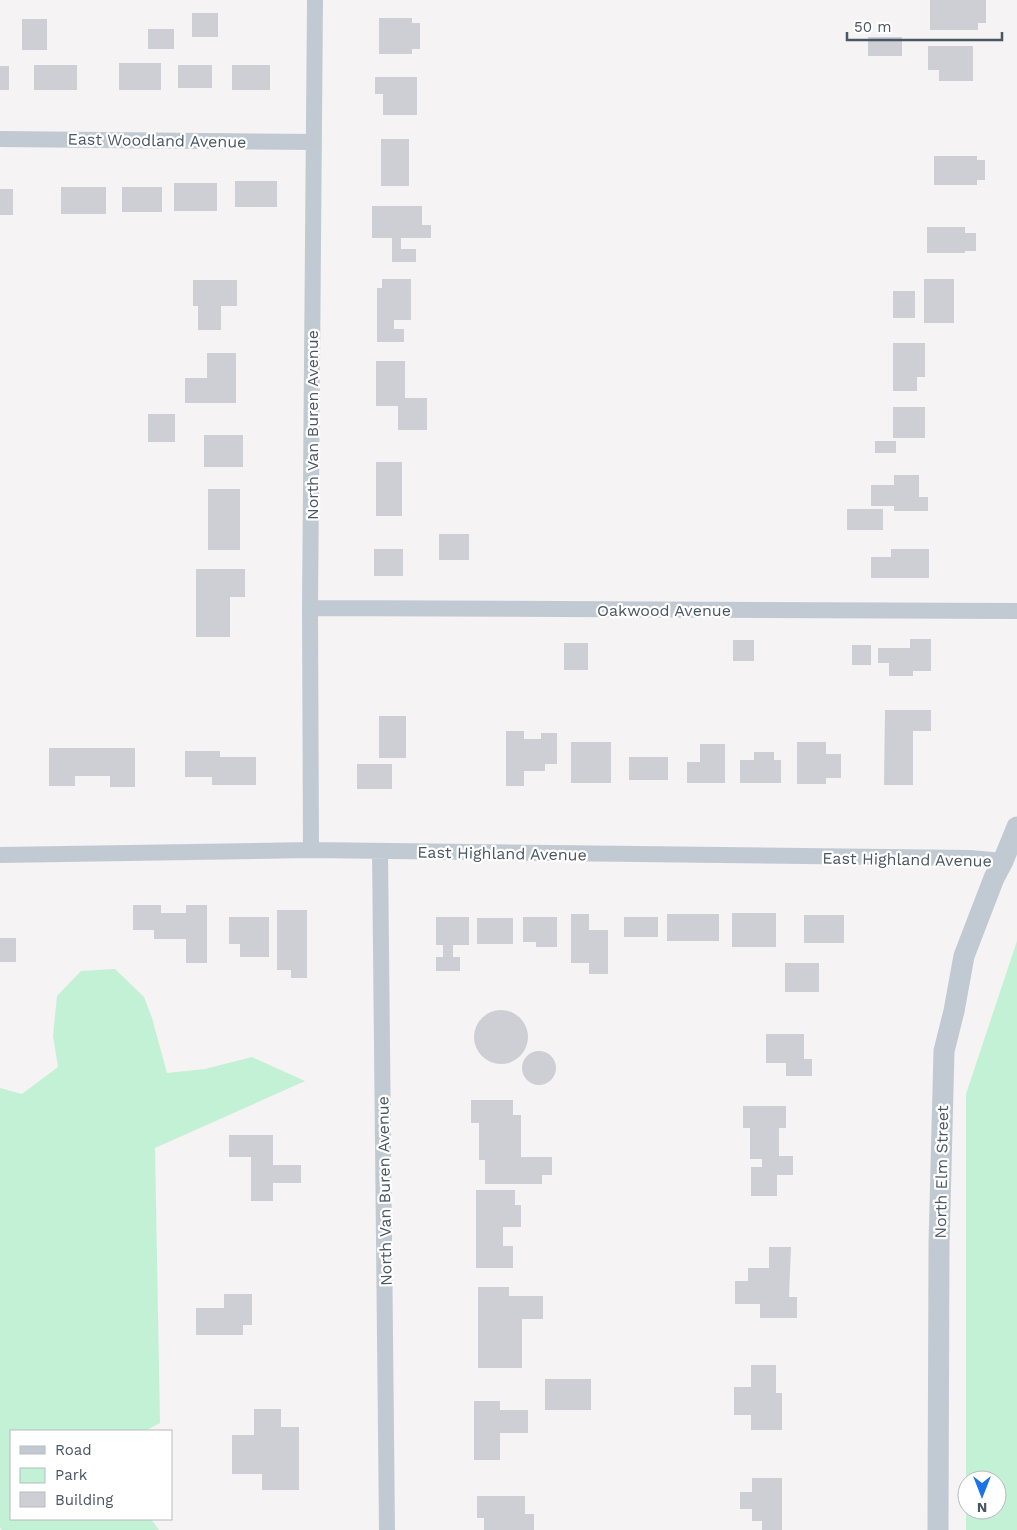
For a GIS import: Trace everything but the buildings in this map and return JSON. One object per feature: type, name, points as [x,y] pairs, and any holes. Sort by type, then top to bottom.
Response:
[{"type":"street","name":"North Van Buren Avenue","points":[[311,850],[310,608],[315,0]]},
{"type":"street","name":"East Woodland Avenue","points":[[0,139],[314,142]]},
{"type":"street","name":"Oakwood Avenue","points":[[310,608],[1017,611]]},
{"type":"street","name":"North Elm Street","points":[[938,1530],[939,1244],[944,1051],[954,1011],[964,956],[994,878],[1017,826]]},
{"type":"street","name":"East Highland Avenue","points":[[0,855],[311,850],[970,858],[1003,861]]},
{"type":"street","name":"North Van Buren Avenue","points":[[380,852],[387,1530]]},
{"type":"green space","points":[[1017,941],[1017,1530],[966,1530],[966,1520],[1007,1520],[1007,1470],[966,1470],[966,1094]]},
{"type":"green space","points":[[115,969],[144,997],[152,1018],[167,1073],[205,1069],[252,1057],[305,1081],[155,1148],[160,1423],[147,1430],[10,1430],[10,1520],[152,1520],[159,1530],[2,1530],[0,1528],[0,1088],[22,1094],[58,1067],[53,1036],[57,996],[81,971]]}]
